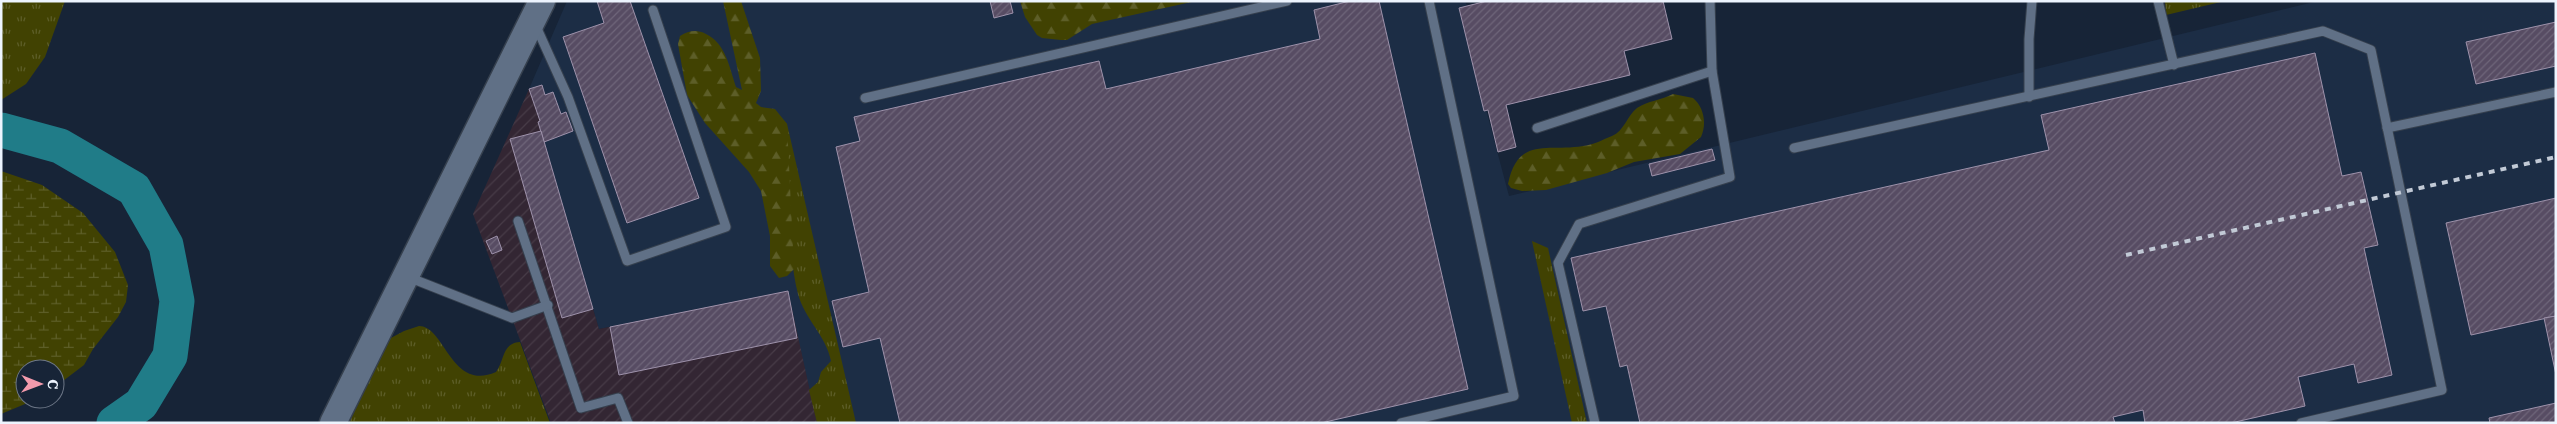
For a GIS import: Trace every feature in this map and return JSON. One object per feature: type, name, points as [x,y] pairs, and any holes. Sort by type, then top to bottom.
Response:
[{"type":"street","points":[[332,423],[538,10]]},
{"type":"lane","points":[[865,98],[1287,1]]},
{"type":"lane","points":[[1401,423],[1514,396],[1428,1]]},
{"type":"lane","points":[[1595,423],[1558,263],[1579,224],[1730,177],[1712,70],[1710,1]]},
{"type":"lane","points":[[2029,97],[2029,40],[2032,1]]},
{"type":"lane","points":[[2158,1],[2174,65]]},
{"type":"lane","points":[[538,10],[627,261],[726,227],[653,10]]},
{"type":"lane","points":[[1794,148],[2323,31],[2370,50],[2442,390],[2301,423]]},
{"type":"lane","points":[[1537,128],[1712,70]]},
{"type":"lane","points":[[2387,128],[2556,92]]},
{"type":"lane","points":[[518,221],[548,305],[581,408],[618,398],[628,423]]},
{"type":"lane","points":[[405,276],[512,318],[548,305]]},
{"type":"shaded area","points":[[567,1],[1465,1],[1467,6],[1459,8],[1509,196],[2318,1],[2556,1],[2556,423],[817,423],[787,291],[599,329],[529,89]]},
{"type":"shaded area","points":[[529,89],[540,121],[538,122],[599,329],[788,291],[817,423],[551,423],[473,214]]},
{"type":"green space","points":[[1,1],[65,1],[45,57],[26,84],[1,100]]},
{"type":"green space","points":[[723,1],[741,1],[760,58],[761,91],[756,103],[761,107],[775,109],[787,124],[794,269],[787,276],[779,278],[770,266],[770,236],[761,191],[749,172],[705,123],[687,95],[678,44],[680,36],[693,31],[706,34],[718,44],[726,56],[736,87],[742,90]]},
{"type":"green space","points":[[1020,1],[1196,1],[1092,24],[1067,40],[1061,40],[1042,38],[1037,35],[1025,17]]},
{"type":"green space","points":[[2165,1],[2225,1],[2166,15]]},
{"type":"green space","points":[[1673,94],[1693,98],[1700,106],[1704,121],[1701,137],[1680,154],[1634,162],[1607,173],[1546,190],[1522,191],[1511,188],[1508,184],[1513,169],[1519,159],[1527,152],[1536,149],[1583,146],[1598,142],[1616,134],[1637,108]]},
{"type":"green space","points":[[780,116],[787,124],[856,423],[817,423],[809,390],[818,382],[821,372],[831,361],[825,343],[805,312],[796,285]]},
{"type":"green space","points":[[1,171],[42,185],[83,213],[115,252],[128,285],[126,302],[118,317],[93,349],[84,365],[65,379],[65,359],[15,359],[15,408],[1,414]]},
{"type":"green space","points":[[1532,241],[1548,248],[1587,423],[1572,423]]},
{"type":"green space","points":[[419,326],[428,329],[436,336],[459,366],[469,373],[481,376],[496,372],[510,345],[520,342],[550,423],[349,423],[389,339]]},
{"type":"building","points":[[597,1],[630,1],[699,198],[627,223],[563,37],[604,23]]},
{"type":"building","points":[[990,1],[1010,1],[1013,13],[994,18]]},
{"type":"building","points":[[1350,1],[1379,1],[1468,389],[1321,423],[900,423],[880,338],[843,347],[832,301],[869,292],[836,147],[860,141],[854,117],[1099,61],[1106,89],[1320,39],[1314,10]]},
{"type":"building","points":[[1487,1],[1663,1],[1672,39],[1624,51],[1630,75],[1506,105],[1516,147],[1498,152],[1488,110],[1484,111],[1459,8]]},
{"type":"building","points":[[2556,22],[2556,66],[2476,84],[2466,42]]},
{"type":"building","points":[[2315,53],[2342,176],[2361,172],[2378,245],[2364,248],[2392,375],[2358,383],[2354,364],[2298,377],[2305,406],[2231,423],[2145,423],[2143,410],[2113,417],[2115,423],[1640,423],[1627,365],[1620,367],[1606,306],[1583,311],[1571,258],[2049,150],[2041,115]]},
{"type":"building","points":[[542,85],[545,95],[553,92],[561,114],[566,112],[573,131],[544,142],[538,122],[540,121],[529,89]]},
{"type":"building","points":[[541,131],[593,309],[562,318],[510,139]]},
{"type":"building","points":[[1712,149],[1715,160],[1652,176],[1649,164]]},
{"type":"building","points":[[2556,198],[2556,316],[2471,335],[2446,223]]},
{"type":"building","points":[[497,236],[502,250],[492,254],[486,241]]},
{"type":"building","points":[[788,291],[797,338],[619,375],[610,327]]},
{"type":"building","points":[[2556,316],[2556,375],[2544,318]]},
{"type":"building","points":[[2556,403],[2556,423],[2490,423],[2489,418]]},
{"type":"waterway","points":[[1,130],[60,146],[134,189],[166,245],[177,301],[170,356],[141,404],[114,423]]},
{"type":"railway","points":[[2126,255],[2556,157]]}]
